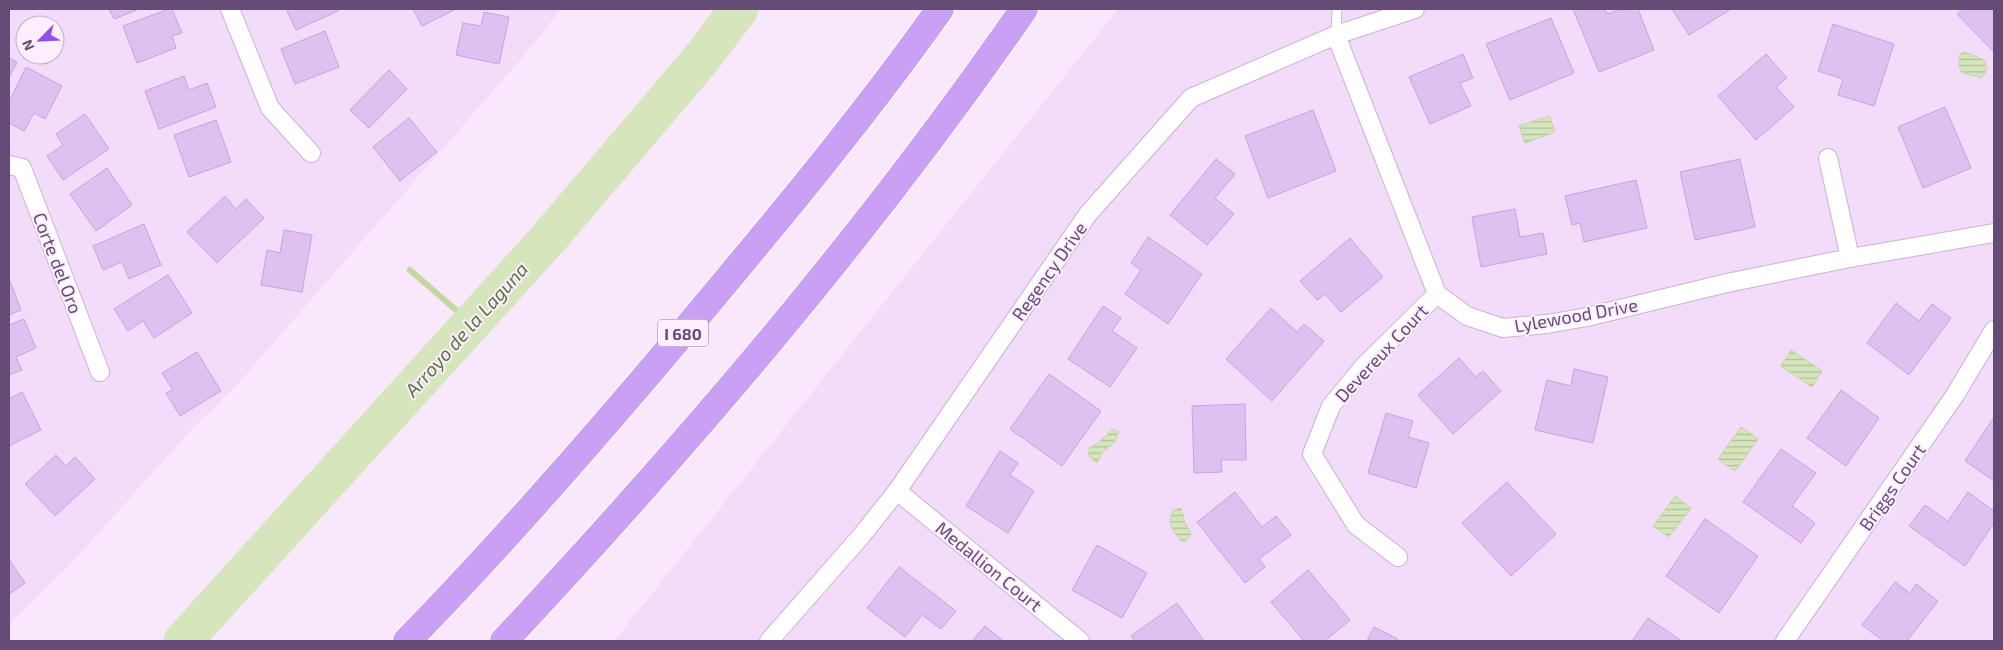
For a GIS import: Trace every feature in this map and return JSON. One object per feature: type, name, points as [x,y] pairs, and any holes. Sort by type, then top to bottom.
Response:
[{"type":"highway","name":"I 680","points":[[407,641],[527,512],[625,402],[827,157],[940,9]]},
{"type":"highway","points":[[504,641],[572,569],[678,449],[778,331],[984,67],[1024,9]]},
{"type":"street","points":[[230,9],[270,108],[311,153]]},
{"type":"street","name":"Regency Drive","points":[[769,641],[898,491],[1088,214],[1191,98],[1336,35],[1415,9]]},
{"type":"street","points":[[1336,35],[1437,294]]},
{"type":"street","points":[[1828,158],[1850,258]]},
{"type":"street","name":"Corte del Oro","points":[[9,165],[22,168],[100,372]]},
{"type":"street","name":"Lylewood Drive","points":[[1437,294],[1467,316],[1503,328],[1547,324],[1587,317],[1728,283],[1850,258],[1994,233]]},
{"type":"street","name":"Devereux Court","points":[[1398,557],[1356,525],[1312,454],[1331,406],[1364,366],[1437,294]]},
{"type":"street","name":"Briggs Court","points":[[1784,641],[1955,396],[1994,330]]},
{"type":"street","name":"Medallion Court","points":[[898,491],[1080,641]]},
{"type":"lane","points":[[1336,35],[1337,9]]},
{"type":"shaded area","points":[[9,9],[561,9],[521,59],[236,386],[192,429],[68,567],[9,624]]},
{"type":"shaded area","points":[[1118,9],[1994,9],[1994,641],[614,641]]},
{"type":"shaded area","points":[[1965,52],[1984,60],[1987,70],[1981,78],[1961,72],[1960,54]]},
{"type":"shaded area","points":[[1549,116],[1555,132],[1525,143],[1519,126]]},
{"type":"shaded area","points":[[1791,350],[1822,371],[1812,387],[1781,366]]},
{"type":"shaded area","points":[[1741,427],[1758,439],[1735,471],[1718,459]]},
{"type":"shaded area","points":[[1113,429],[1119,432],[1114,443],[1103,451],[1097,463],[1089,456],[1089,448],[1098,443]]},
{"type":"shaded area","points":[[1675,496],[1691,508],[1669,537],[1653,526]]},
{"type":"shaded area","points":[[1181,508],[1185,523],[1191,534],[1186,541],[1181,541],[1173,530],[1170,520],[1173,510]]},
{"type":"building","points":[[109,9],[139,9],[114,19]]},
{"type":"building","points":[[172,9],[182,33],[172,36],[176,48],[137,63],[123,26]]},
{"type":"building","points":[[286,9],[337,9],[338,11],[296,30]]},
{"type":"building","points":[[413,9],[456,9],[422,26]]},
{"type":"building","points":[[1573,9],[1605,9],[1607,14],[1621,9],[1638,9],[1654,50],[1599,72]]},
{"type":"building","points":[[1672,9],[1731,9],[1689,35]]},
{"type":"building","points":[[1963,9],[1994,9],[1994,52],[1957,14]]},
{"type":"building","points":[[484,12],[509,17],[499,64],[456,55],[463,23],[481,26]]},
{"type":"building","points":[[1551,18],[1574,73],[1510,100],[1486,44]]},
{"type":"building","points":[[1833,24],[1894,44],[1874,106],[1838,95],[1843,79],[1818,71]]},
{"type":"building","points":[[325,31],[339,67],[295,84],[281,49]]},
{"type":"building","points":[[1463,54],[1473,78],[1460,83],[1471,106],[1430,124],[1409,77]]},
{"type":"building","points":[[1766,54],[1787,78],[1776,87],[1794,107],[1756,140],[1718,96]]},
{"type":"building","points":[[9,58],[15,61],[16,65],[9,78]]},
{"type":"building","points":[[26,67],[62,86],[45,119],[34,113],[24,131],[9,123],[9,102]]},
{"type":"building","points":[[389,70],[407,89],[369,128],[350,110]]},
{"type":"building","points":[[184,76],[189,90],[207,83],[216,107],[159,129],[145,91]]},
{"type":"building","points":[[1945,107],[1971,168],[1923,188],[1898,127]]},
{"type":"building","points":[[1313,110],[1336,171],[1268,198],[1245,136]]},
{"type":"building","points":[[85,114],[109,149],[63,180],[47,156],[63,145],[56,134]]},
{"type":"building","points":[[409,118],[437,152],[400,181],[373,147]]},
{"type":"building","points":[[216,120],[231,162],[189,177],[174,135]]},
{"type":"building","points":[[1216,159],[1235,174],[1215,198],[1234,214],[1207,245],[1170,215]]},
{"type":"building","points":[[1740,159],[1755,227],[1695,240],[1680,172]]},
{"type":"building","points":[[107,168],[132,205],[96,231],[70,194]]},
{"type":"building","points":[[1636,180],[1647,228],[1584,242],[1580,223],[1572,225],[1565,196]]},
{"type":"building","points":[[225,196],[236,209],[246,199],[264,218],[217,263],[187,232]]},
{"type":"building","points":[[1515,209],[1520,237],[1543,233],[1547,254],[1481,267],[1472,217]]},
{"type":"building","points":[[144,224],[161,265],[129,279],[122,262],[103,270],[93,246]]},
{"type":"building","points":[[284,230],[312,235],[302,292],[261,285],[267,250],[280,253]]},
{"type":"building","points":[[1148,237],[1202,274],[1168,324],[1125,294],[1141,270],[1131,263]]},
{"type":"building","points":[[1350,238],[1383,277],[1341,312],[1325,294],[1317,300],[1300,281]]},
{"type":"building","points":[[168,275],[192,313],[154,338],[143,321],[128,331],[114,309]]},
{"type":"building","points":[[9,279],[21,310],[9,315]]},
{"type":"building","points":[[1896,303],[1919,321],[1932,304],[1951,318],[1909,375],[1867,343]]},
{"type":"building","points":[[1103,306],[1121,318],[1112,331],[1137,348],[1110,387],[1068,359]]},
{"type":"building","points":[[1271,308],[1297,332],[1304,324],[1324,341],[1272,401],[1226,359]]},
{"type":"building","points":[[24,319],[36,348],[16,357],[22,370],[9,375],[9,325]]},
{"type":"building","points":[[197,352],[221,391],[180,416],[166,393],[173,390],[162,373]]},
{"type":"building","points":[[1459,358],[1476,377],[1483,371],[1501,391],[1453,434],[1418,395]]},
{"type":"building","points":[[1574,369],[1608,377],[1593,443],[1535,430],[1547,380],[1571,386]]},
{"type":"building","points":[[1049,374],[1101,411],[1062,466],[1010,429]]},
{"type":"building","points":[[1841,390],[1879,418],[1846,466],[1807,438]]},
{"type":"building","points":[[22,392],[41,430],[9,446],[9,399]]},
{"type":"building","points":[[1245,404],[1246,460],[1221,460],[1222,472],[1194,473],[1192,406]]},
{"type":"building","points":[[1386,413],[1413,421],[1408,437],[1429,443],[1416,488],[1368,473]]},
{"type":"building","points":[[1994,417],[1994,481],[1965,461]]},
{"type":"building","points":[[1781,449],[1816,473],[1792,506],[1815,523],[1801,543],[1743,502]]},
{"type":"building","points":[[1000,451],[1018,463],[1010,475],[1034,491],[1008,533],[966,506]]},
{"type":"building","points":[[56,455],[66,466],[75,457],[95,479],[55,516],[25,484]]},
{"type":"building","points":[[1507,482],[1556,534],[1511,576],[1462,523]]},
{"type":"building","points":[[1235,492],[1262,527],[1276,516],[1291,535],[1259,559],[1265,567],[1245,583],[1197,522]]},
{"type":"building","points":[[1968,492],[1994,511],[1994,523],[1965,566],[1909,526],[1925,505],[1948,521]]},
{"type":"building","points":[[1705,519],[1758,556],[1719,613],[1666,576]]},
{"type":"building","points":[[1097,545],[1147,573],[1122,618],[1072,590]]},
{"type":"building","points":[[9,559],[25,583],[9,594]]},
{"type":"building","points":[[899,567],[956,611],[941,629],[922,615],[905,637],[867,608]]},
{"type":"building","points":[[1308,570],[1350,620],[1325,641],[1304,641],[1271,602]]},
{"type":"building","points":[[1895,582],[1910,593],[1916,584],[1938,601],[1907,641],[1883,641],[1862,625]]},
{"type":"building","points":[[1177,603],[1204,641],[1135,641],[1131,636]]},
{"type":"building","points":[[1648,618],[1682,641],[1632,641]]},
{"type":"building","points":[[985,626],[1003,641],[972,641]]},
{"type":"building","points":[[1374,627],[1398,639],[1397,641],[1367,641]]},
{"type":"waterway","name":"Arroyo de la Laguna","points":[[183,641],[547,240],[702,58],[739,9]]},
{"type":"waterway","points":[[410,270],[471,323]]}]
